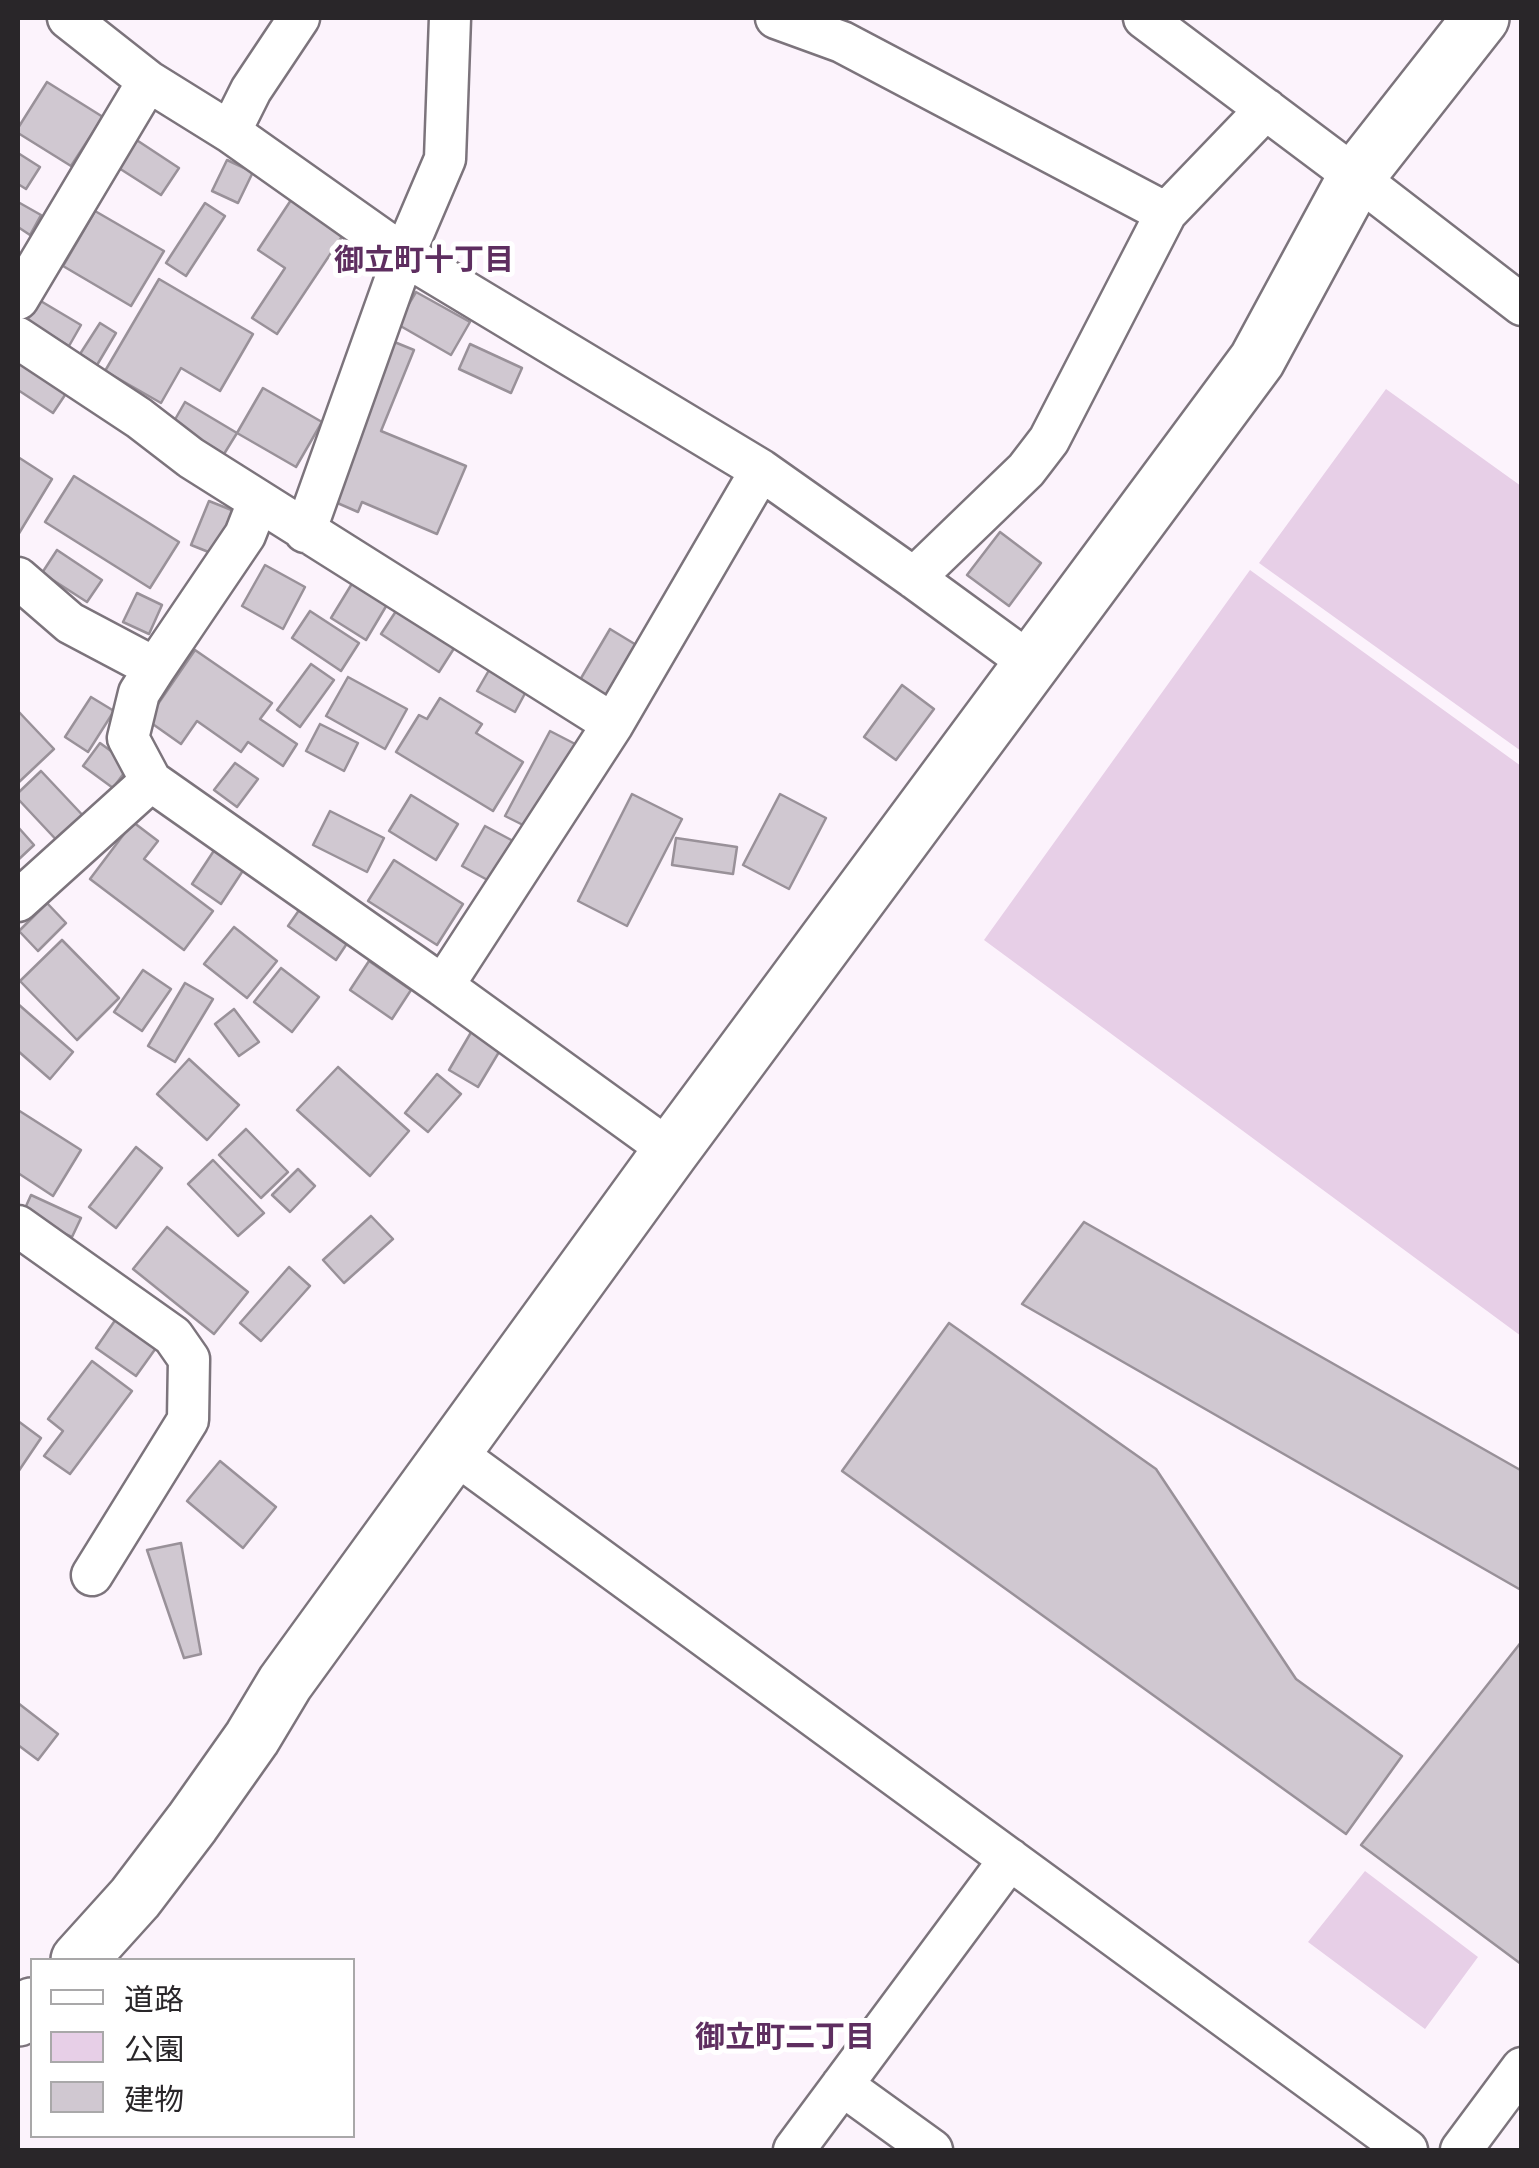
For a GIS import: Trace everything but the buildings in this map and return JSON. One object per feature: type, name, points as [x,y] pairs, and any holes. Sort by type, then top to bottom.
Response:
[{"type":"street","points":[[68,18],[148,81],[230,132],[404,255],[761,470],[1032,665]]},
{"type":"street","points":[[230,132],[251,90],[299,18]]},
{"type":"street","points":[[305,532],[404,255],[445,159],[450,18]]},
{"type":"street","points":[[776,18],[842,42],[1166,213]]},
{"type":"street","points":[[1144,18],[1522,305]]},
{"type":"street","points":[[81,1958],[136,1898],[192,1823],[285,1683],[671,1151],[1257,360],[1356,177],[1481,18]]},
{"type":"street","points":[[18,299],[148,81]]},
{"type":"street","points":[[914,578],[1026,470],[1049,440],[1166,213],[1266,109]]},
{"type":"street","points":[[18,338],[258,502],[613,724]]},
{"type":"street","points":[[444,986],[613,724],[761,470]]},
{"type":"street","points":[[258,502],[245,535],[139,693],[128,738],[151,781],[671,1151]]},
{"type":"street","points":[[18,578],[70,623],[155,668]]},
{"type":"street","points":[[18,901],[151,781]]},
{"type":"street","points":[[18,1226],[173,1336],[190,1359],[188,1420],[92,1575]]},
{"type":"street","points":[[453,1452],[1407,2150]]},
{"type":"street","points":[[794,2150],[1010,1858]]},
{"type":"street","points":[[1461,2150],[1522,2068]]},
{"type":"street","points":[[842,2085],[932,2150]]},
{"type":"green space","points":[[1386,389],[1521,486],[1521,751],[1259,563]]},
{"type":"green space","points":[[1250,570],[1521,766],[1521,1336],[984,940]]},
{"type":"green space","points":[[1365,1871],[1478,1957],[1425,2029],[1308,1942]]},
{"type":"district","name":"御立町十丁目","points":[[424,261]]},
{"type":"district","name":"御立町二丁目","points":[[785,2038]]}]
